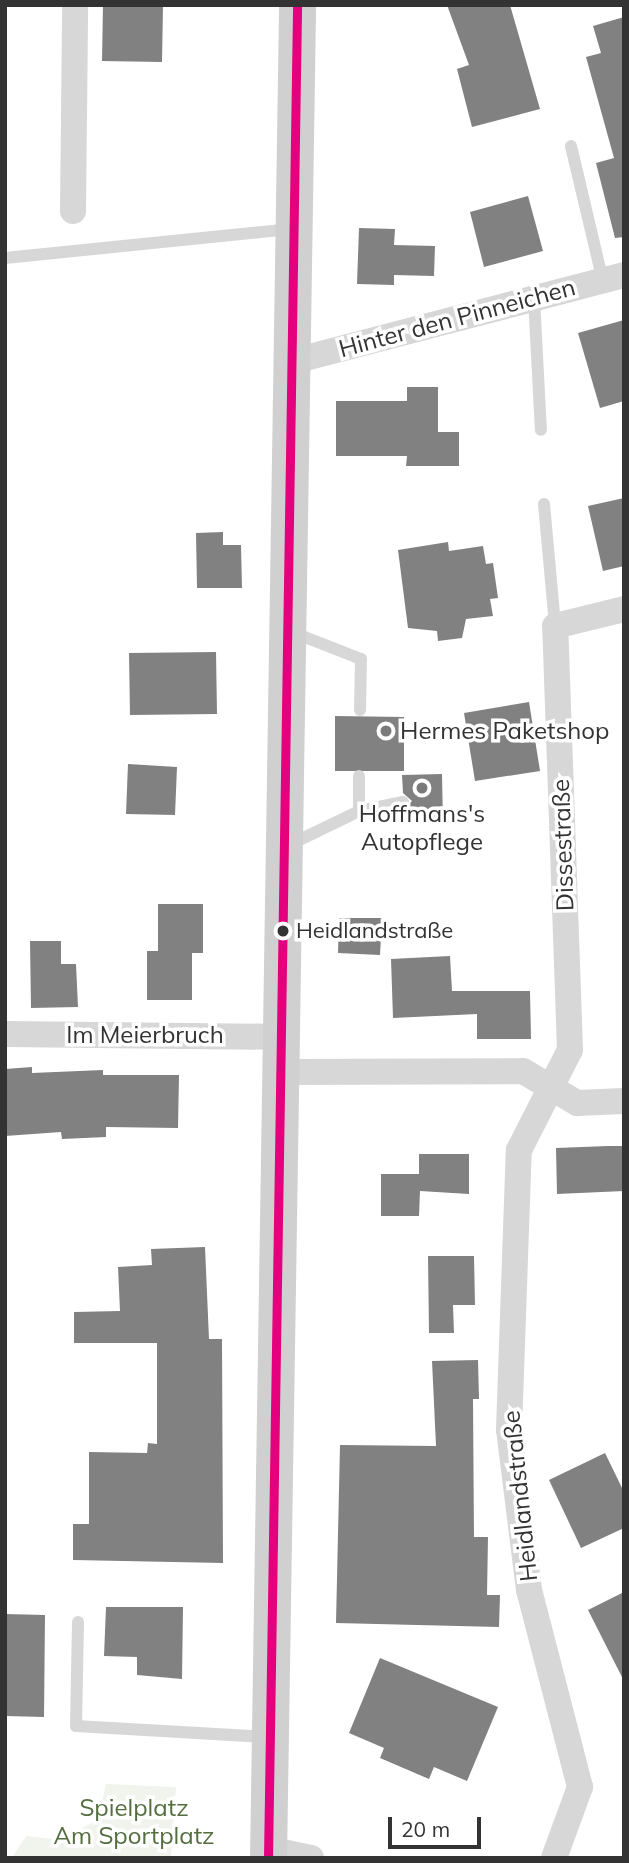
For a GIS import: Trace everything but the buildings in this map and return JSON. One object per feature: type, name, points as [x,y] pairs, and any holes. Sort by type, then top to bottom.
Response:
[{"type":"street","points":[[73,211],[75,5]]},
{"type":"street","points":[[297,5],[290,362],[284,1054],[268,1853],[311,1858]]},
{"type":"street","name":"Hinter den Pinneichen","points":[[290,362],[613,278]]},
{"type":"street","points":[[555,626],[624,610]]},
{"type":"street","name":"Dissestraße","points":[[548,1087],[570,1049],[555,626]]},
{"type":"street","name":"Im Meierbruch","points":[[5,1034],[284,1054]]},
{"type":"street","points":[[284,1054],[523,1071],[577,1103],[624,1101]]},
{"type":"street","name":"Heidlandstraße","points":[[548,1087],[519,1150],[509,1430],[529,1590],[580,1787],[554,1858]]},
{"type":"lane","points":[[570,146],[613,278]]},
{"type":"lane","points":[[5,258],[292,229]]},
{"type":"lane","points":[[534,297],[541,430]]},
{"type":"lane","points":[[544,504],[555,626]]},
{"type":"lane","points":[[288,631],[361,659],[360,710]]},
{"type":"lane","points":[[359,776],[359,811]]},
{"type":"lane","points":[[287,846],[359,811],[403,802]]},
{"type":"lane","points":[[78,1622],[76,1726],[270,1737]]},
{"type":"green space","name":"Spielplatz Am Sportplatz","points":[[106,1784],[176,1787],[171,1857],[12,1858],[26,1836],[62,1840],[98,1819]]},
{"type":"transit line","points":[[268,1858],[297,5]]},
{"type":"place","name":"Hermes Paketshop","points":[[386,731]]},
{"type":"place","name":"Hoffmans's Autopflege","points":[[422,788]]},
{"type":"place","name":"Heidlandstraße","points":[[283,931]]}]
